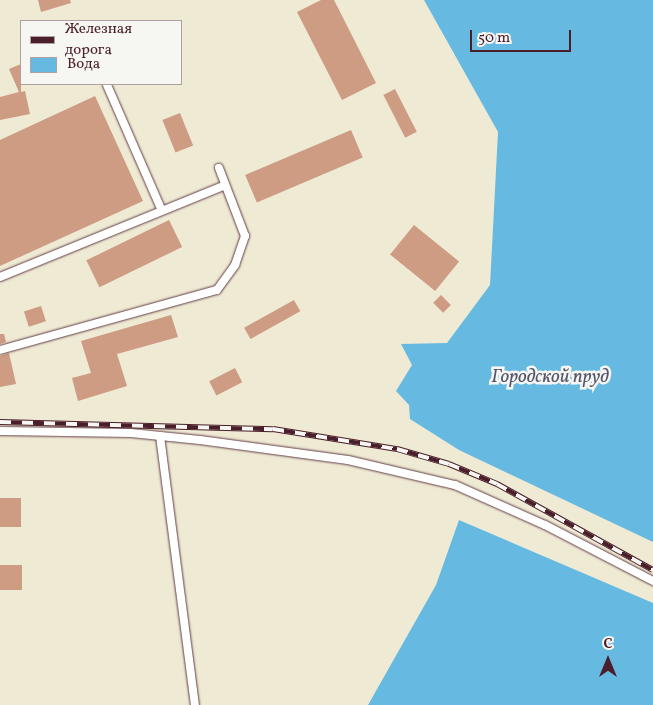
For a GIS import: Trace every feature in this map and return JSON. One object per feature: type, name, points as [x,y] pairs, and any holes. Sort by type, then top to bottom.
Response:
[{"type":"lane","points":[[107,85],[162,211]]},
{"type":"lane","points":[[0,350],[217,290],[235,265],[245,236],[219,168]]},
{"type":"lane","points":[[0,276],[225,185]]},
{"type":"lane","points":[[0,431],[160,436],[348,460],[455,485],[545,525],[653,581]]},
{"type":"lane","points":[[160,436],[195,705]]},
{"type":"water","name":"Городской пруд","points":[[424,0],[653,0],[653,542],[459,450],[410,419],[409,405],[396,391],[412,365],[401,344],[447,343],[490,285],[498,132]]},
{"type":"water","points":[[459,520],[653,603],[653,705],[368,705],[436,585]]},
{"type":"building","points":[[38,0],[70,0],[71,3],[41,12]]},
{"type":"building","points":[[321,0],[334,0],[376,83],[342,100],[297,12]]},
{"type":"building","points":[[20,64],[21,92],[25,91],[30,114],[0,120],[0,97],[19,92],[9,69]]},
{"type":"building","points":[[395,89],[417,132],[405,138],[383,95]]},
{"type":"building","points":[[95,96],[143,201],[0,266],[0,140]]},
{"type":"building","points":[[180,113],[193,145],[175,153],[162,120]]},
{"type":"building","points":[[351,130],[363,158],[257,203],[245,175]]},
{"type":"building","points":[[169,220],[182,247],[99,287],[86,260]]},
{"type":"building","points":[[414,225],[459,262],[435,291],[390,255]]},
{"type":"building","points":[[441,295],[451,305],[443,313],[433,303]]},
{"type":"building","points":[[294,300],[300,311],[250,339],[244,328]]},
{"type":"building","points":[[41,306],[46,321],[29,327],[24,312]]},
{"type":"building","points":[[171,315],[178,337],[117,354],[127,386],[78,401],[72,378],[91,373],[81,341]]},
{"type":"building","points":[[0,334],[4,334],[6,342],[0,344]]},
{"type":"building","points":[[9,353],[16,384],[0,387],[0,356]]},
{"type":"building","points":[[235,368],[242,382],[216,395],[209,381]]},
{"type":"building","points":[[0,498],[21,498],[21,527],[0,527]]},
{"type":"building","points":[[0,565],[22,565],[22,590],[0,590]]},
{"type":"railway","points":[[0,422],[273,429],[397,449],[449,464],[497,484],[653,570]]}]
